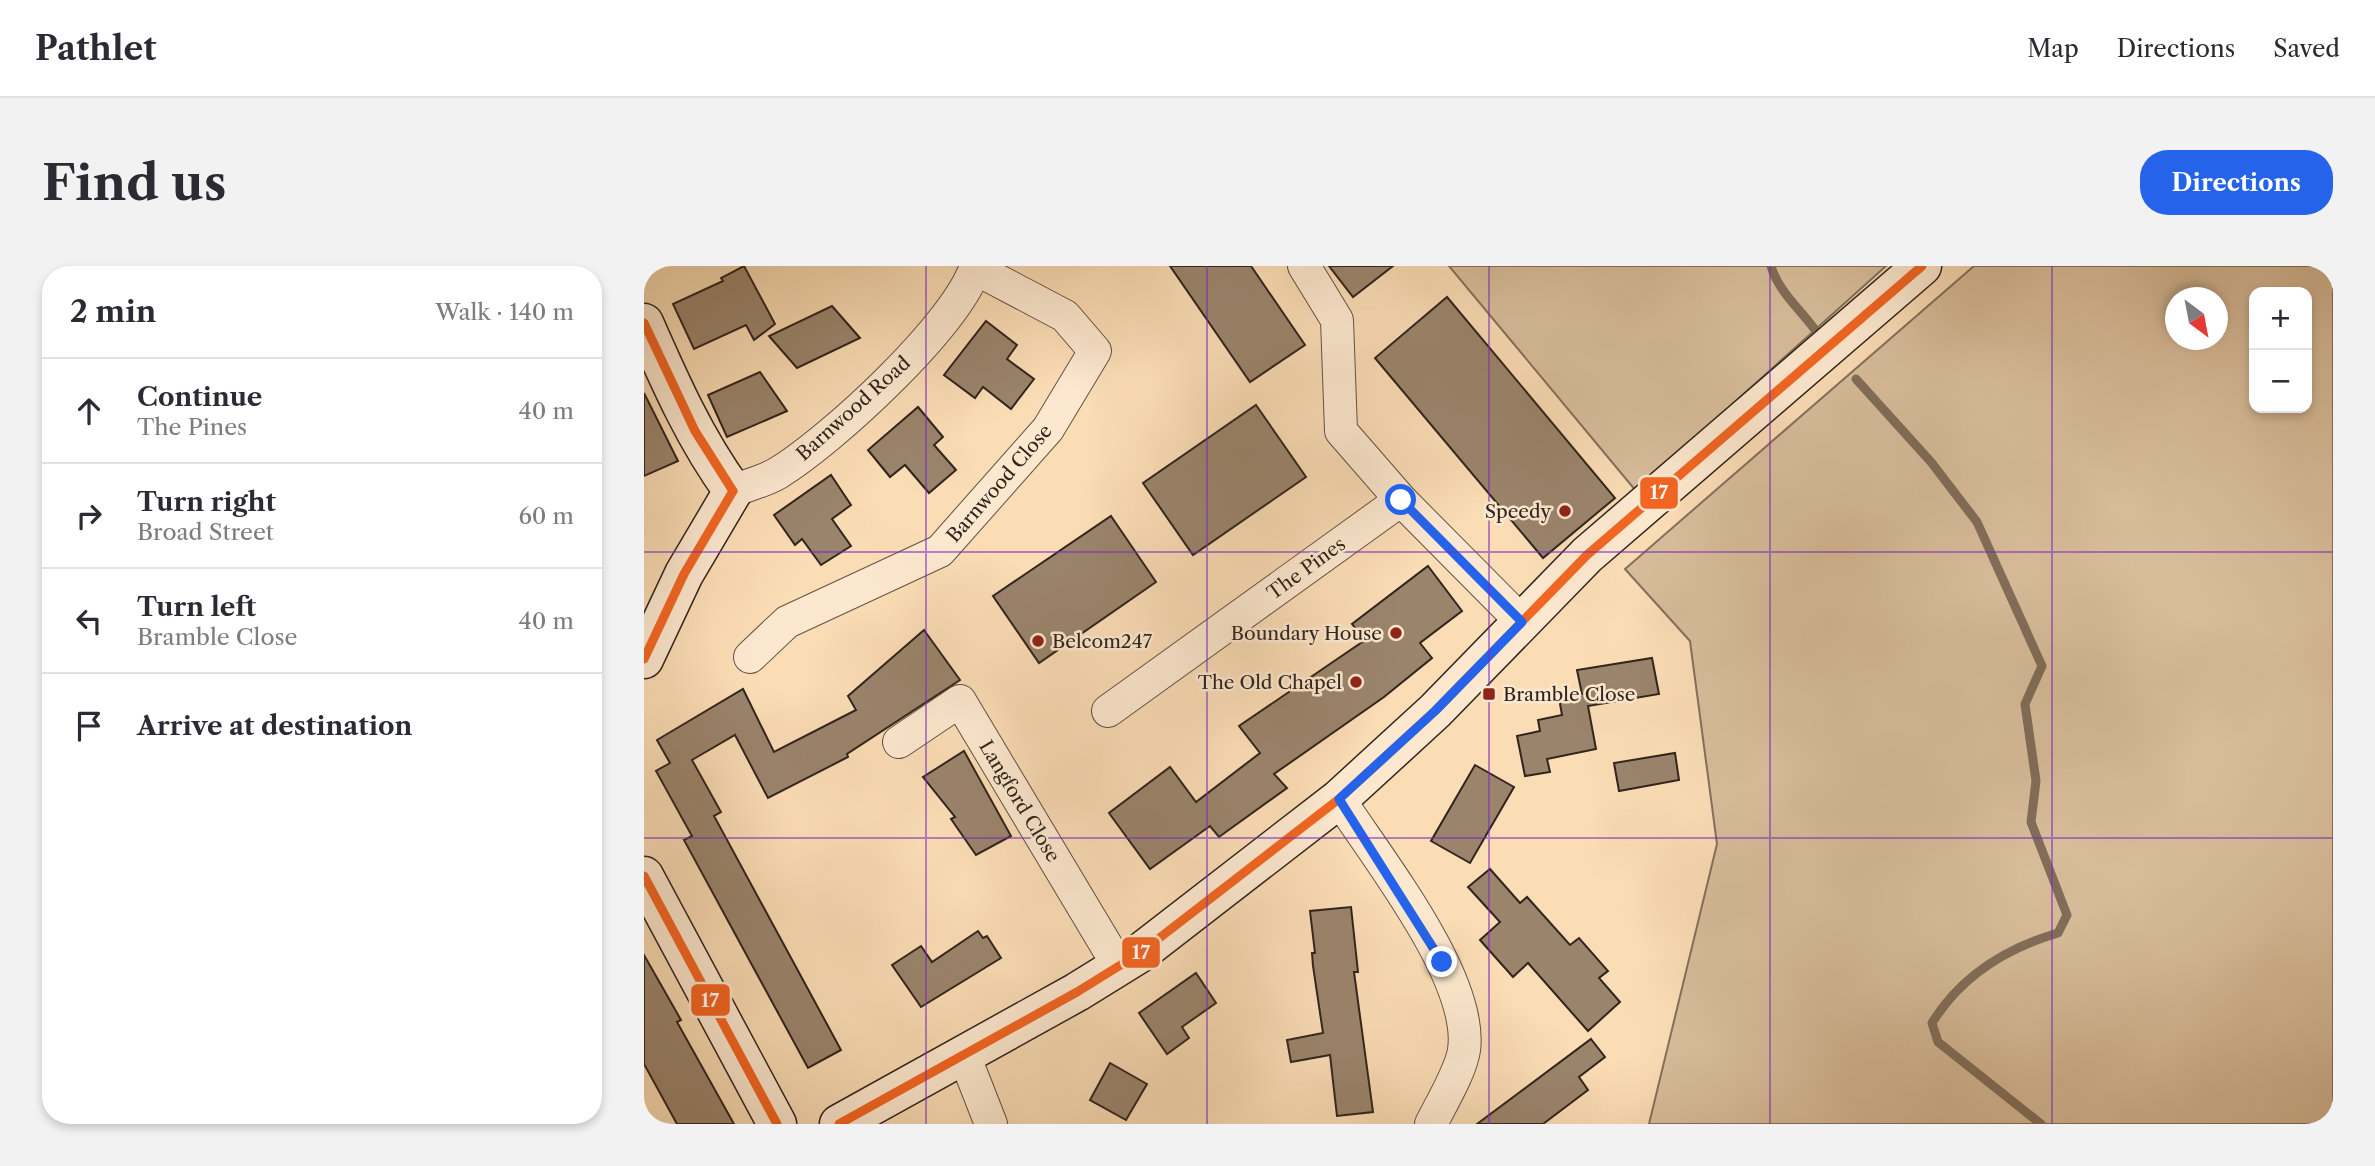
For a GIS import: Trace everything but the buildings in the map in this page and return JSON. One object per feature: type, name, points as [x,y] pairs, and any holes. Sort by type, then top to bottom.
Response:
[{"type":"street","points":[[1304,266],[1337,320],[1341,431],[1401,500],[1522,622]]},
{"type":"street","points":[[839,1124],[1077,992],[1140,953],[1339,799],[1435,711],[1613,532],[1922,266]]},
{"type":"street","name":"Barnwood Road","points":[[733,491],[777,474],[896,374],[951,312],[976,267]]},
{"type":"street","name":"Barnwood Close","points":[[750,657],[787,622],[940,551],[1048,429],[1095,351],[1065,316],[976,267]]},
{"type":"street","points":[[644,323],[684,415],[707,456],[733,491],[684,574],[644,659]]},
{"type":"street","name":"The Pines","points":[[1108,711],[1401,500]]},
{"type":"street","name":"Langford Close","points":[[899,742],[960,701],[1118,965]]},
{"type":"street","points":[[1339,799],[1421,926],[1457,994],[1463,1026],[1464,1052],[1432,1124]]},
{"type":"street","points":[[644,876],[777,1124]]},
{"type":"street","points":[[964,1055],[991,1124]]},
{"type":"shaded area","points":[[1449,266],[1886,266],[1636,491]]},
{"type":"shaded area","points":[[1974,266],[2333,266],[2333,1124],[1649,1124],[1717,844],[1690,641],[1625,569]]},
{"type":"waterway","points":[[1771,266],[1780,286],[1820,337]]},
{"type":"waterway","points":[[1856,379],[1931,462],[1977,522],[2042,666],[2025,704],[2036,781],[2031,822],[2067,915],[2058,933],[2003,956],[1971,978],[1932,1023],[1938,1042],[2041,1124]]},
{"type":"transit line","name":"17","points":[[839,1124],[1077,992],[1140,953],[1339,799],[1435,711],[1587,555],[1922,266]]},
{"type":"transit line","name":"17","points":[[644,323],[695,431],[733,491]]},
{"type":"transit line","name":"17","points":[[644,659],[684,574],[733,491]]},
{"type":"transit line","name":"17","points":[[644,876],[777,1124]]},
{"type":"place","name":"Speedy","points":[[1565,511]]},
{"type":"place","name":"Boundary House","points":[[1396,633]]},
{"type":"place","name":"Belcom247","points":[[1038,641]]},
{"type":"place","name":"The Old Chapel","points":[[1356,682]]},
{"type":"place","name":"Bramble Close","points":[[1489,694]]},
{"type":"route","points":[[1401,500],[1522,622],[1435,711],[1339,799],[1442,962]]}]
